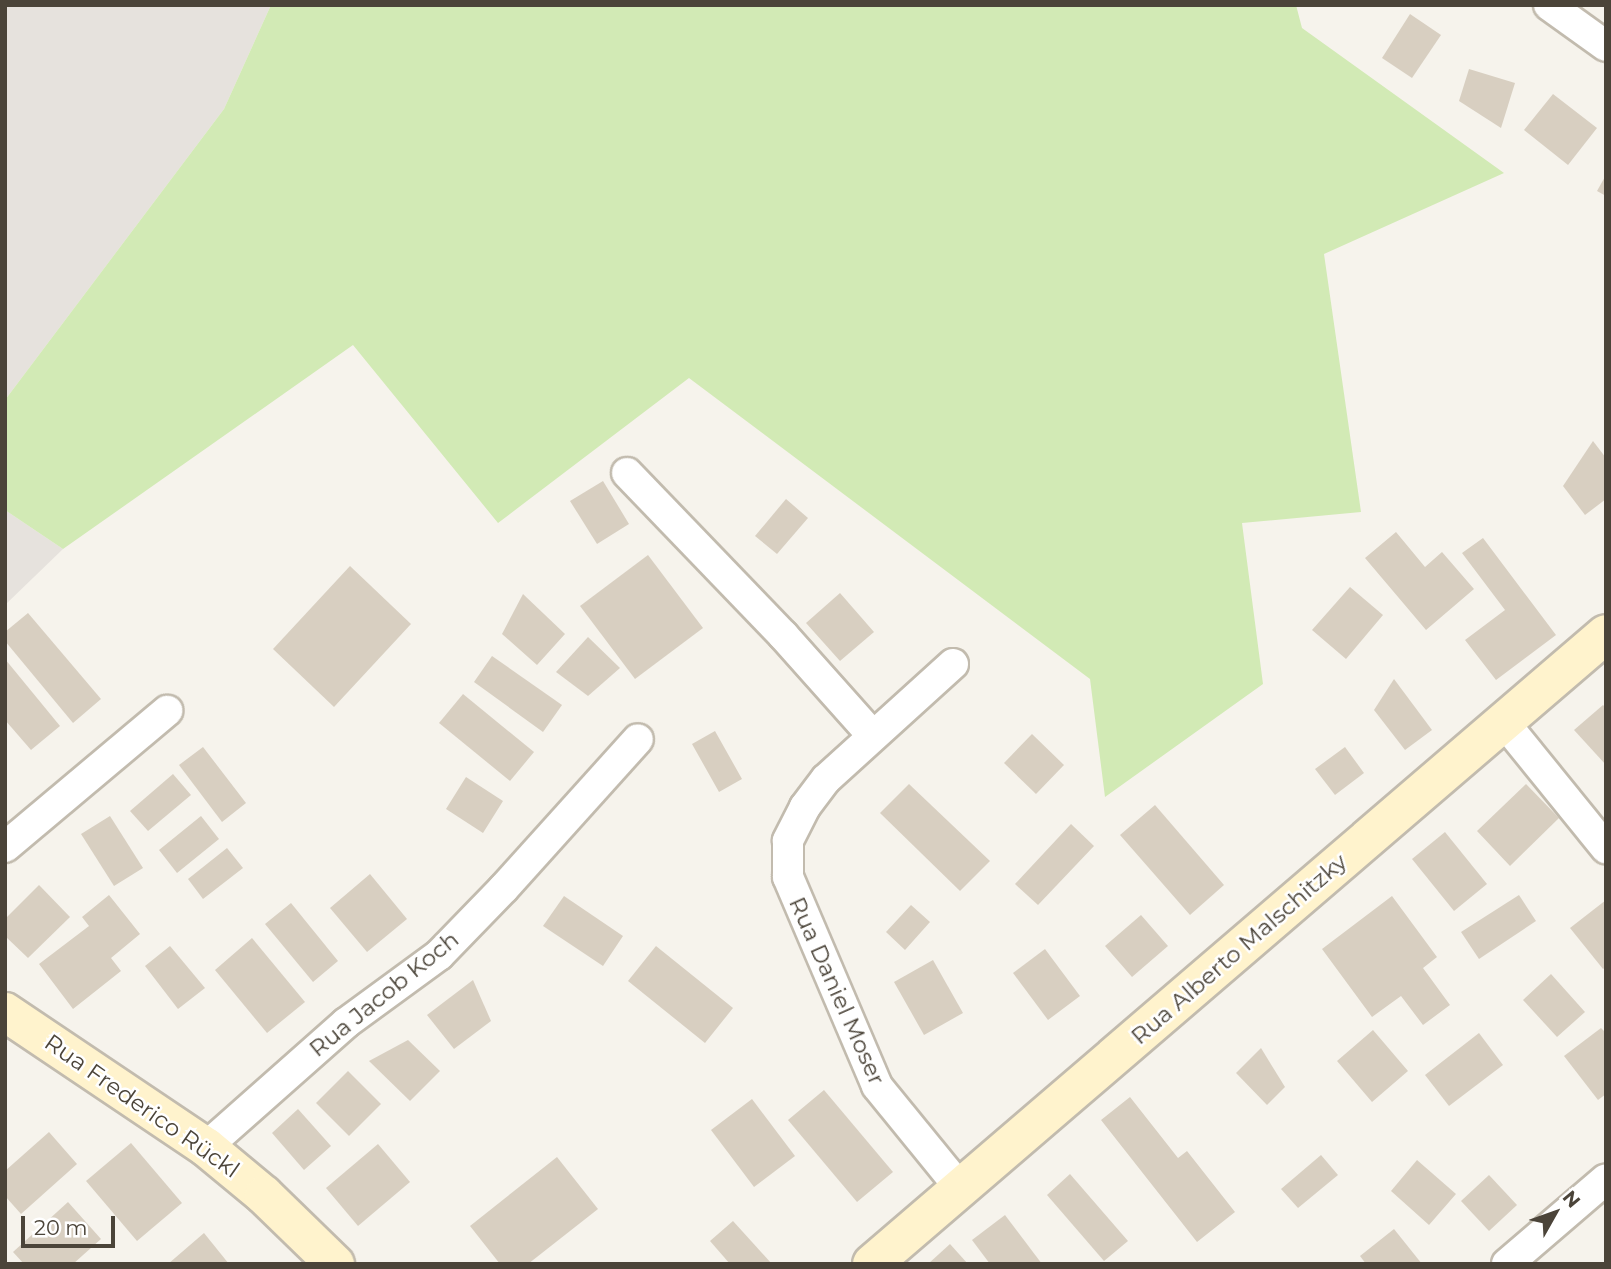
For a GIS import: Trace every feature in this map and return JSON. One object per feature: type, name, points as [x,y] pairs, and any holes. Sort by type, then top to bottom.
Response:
[{"type":"street","points":[[1556,7],[1606,46]]},
{"type":"street","points":[[627,473],[783,635],[872,735]]},
{"type":"street","name":"Rua Alberto Malschitzky","points":[[872,1264],[1606,634]]},
{"type":"street","name":"Rua Daniel Moser","points":[[953,664],[826,779],[805,807],[788,841],[788,877],[877,1086],[961,1189]]},
{"type":"street","points":[[5,847],[167,710]]},
{"type":"street","points":[[1503,721],[1606,848]]},
{"type":"street","name":"Rua Jacob Koch","points":[[206,1147],[316,1048],[439,955],[504,888],[638,738]]},
{"type":"street","name":"Rua Frederico Rückl","points":[[5,1012],[206,1147],[264,1195],[335,1264]]},
{"type":"street","points":[[1507,1264],[1606,1179]]},
{"type":"shaded area","points":[[5,5],[271,5],[224,109],[5,400]]},
{"type":"shaded area","points":[[5,510],[63,549],[5,605]]},
{"type":"green space","points":[[271,5],[1296,5],[1302,28],[1504,173],[1324,254],[1361,512],[1242,523],[1263,684],[1105,797],[1090,679],[689,378],[498,523],[353,345],[63,549],[5,510],[5,400],[224,109]]},
{"type":"building","points":[[1410,14],[1441,35],[1412,78],[1382,58]]},
{"type":"building","points":[[1469,69],[1515,83],[1501,128],[1459,101]]},
{"type":"building","points":[[1553,94],[1597,128],[1568,165],[1524,130]]},
{"type":"building","points":[[1606,175],[1606,196],[1597,191]]},
{"type":"building","points":[[1593,441],[1606,458],[1606,499],[1585,515],[1563,486]]},
{"type":"building","points":[[603,481],[629,524],[597,544],[570,501]]},
{"type":"building","points":[[786,499],[808,518],[777,554],[755,536]]},
{"type":"building","points":[[1396,532],[1425,567],[1442,552],[1474,589],[1426,630],[1365,558]]},
{"type":"building","points":[[1483,538],[1556,635],[1496,680],[1465,640],[1505,610],[1462,553]]},
{"type":"building","points":[[648,555],[703,628],[635,679],[580,606]]},
{"type":"building","points":[[350,566],[411,624],[334,707],[273,649]]},
{"type":"building","points":[[1350,587],[1383,615],[1346,659],[1312,630]]},
{"type":"building","points":[[840,593],[874,632],[840,661],[806,623]]},
{"type":"building","points":[[523,594],[565,634],[537,665],[502,634]]},
{"type":"building","points":[[28,613],[101,699],[73,723],[5,641],[5,632]]},
{"type":"building","points":[[588,637],[620,668],[588,696],[556,672]]},
{"type":"building","points":[[492,656],[562,705],[543,732],[474,682]]},
{"type":"building","points":[[5,659],[60,726],[31,750],[5,720]]},
{"type":"building","points":[[1394,679],[1432,730],[1405,750],[1374,710]]},
{"type":"building","points":[[463,694],[534,752],[510,781],[439,723]]},
{"type":"building","points":[[1603,705],[1606,708],[1606,765],[1574,730]]},
{"type":"building","points":[[715,731],[742,779],[719,792],[692,744]]},
{"type":"building","points":[[1032,734],[1064,765],[1036,794],[1004,763]]},
{"type":"building","points":[[203,747],[246,803],[222,822],[179,765]]},
{"type":"building","points":[[1345,747],[1364,773],[1335,795],[1315,769]]},
{"type":"building","points":[[173,774],[191,795],[148,831],[130,811]]},
{"type":"building","points":[[466,777],[503,801],[483,833],[446,809]]},
{"type":"building","points":[[909,784],[990,861],[960,891],[880,813]]},
{"type":"building","points":[[1526,784],[1559,818],[1510,866],[1477,831]]},
{"type":"building","points":[[1155,805],[1224,885],[1190,915],[1120,835]]},
{"type":"building","points":[[110,816],[143,868],[114,886],[81,834]]},
{"type":"building","points":[[201,816],[219,839],[177,873],[159,850]]},
{"type":"building","points":[[1071,824],[1094,846],[1038,905],[1015,884]]},
{"type":"building","points":[[1445,832],[1487,884],[1454,911],[1412,859]]},
{"type":"building","points":[[227,848],[243,868],[203,899],[188,879]]},
{"type":"building","points":[[370,874],[407,919],[367,952],[330,908]]},
{"type":"building","points":[[39,885],[70,917],[28,958],[5,936],[5,919]]},
{"type":"building","points":[[109,895],[140,934],[111,958],[121,971],[73,1009],[39,964],[89,926],[82,917]]},
{"type":"building","points":[[1519,895],[1536,921],[1479,959],[1461,932]]},
{"type":"building","points":[[564,896],[623,936],[603,966],[543,926]]},
{"type":"building","points":[[1392,896],[1437,957],[1423,968],[1450,1005],[1423,1025],[1401,996],[1372,1017],[1322,949]]},
{"type":"building","points":[[1606,900],[1606,967],[1603,969],[1570,928]]},
{"type":"building","points":[[291,903],[338,961],[313,982],[265,924]]},
{"type":"building","points":[[911,905],[930,922],[905,950],[886,932]]},
{"type":"building","points":[[1141,915],[1168,946],[1132,977],[1105,946]]},
{"type":"building","points":[[252,938],[305,1002],[267,1033],[215,970]]},
{"type":"building","points":[[170,946],[205,988],[178,1009],[145,966]]},
{"type":"building","points":[[656,946],[733,1008],[705,1043],[628,981]]},
{"type":"building","points":[[1045,949],[1080,996],[1048,1020],[1013,973]]},
{"type":"building","points":[[933,960],[963,1013],[924,1035],[894,982]]},
{"type":"building","points":[[1551,974],[1585,1012],[1557,1037],[1523,1000]]},
{"type":"building","points":[[473,980],[491,1021],[454,1049],[427,1015]]},
{"type":"building","points":[[1601,1028],[1606,1033],[1606,1094],[1598,1100],[1564,1056]]},
{"type":"building","points":[[1373,1030],[1408,1071],[1372,1102],[1337,1061]]},
{"type":"building","points":[[1479,1033],[1503,1065],[1449,1106],[1425,1075]]},
{"type":"building","points":[[408,1040],[440,1071],[410,1101],[369,1061]]},
{"type":"building","points":[[1261,1048],[1285,1087],[1267,1105],[1236,1073]]},
{"type":"building","points":[[348,1071],[381,1104],[349,1136],[316,1103]]},
{"type":"building","points":[[824,1090],[893,1172],[857,1202],[788,1120]]},
{"type":"building","points":[[1130,1097],[1178,1158],[1187,1151],[1235,1212],[1197,1242],[1101,1120]]},
{"type":"building","points":[[752,1099],[795,1156],[754,1187],[711,1130]]},
{"type":"building","points":[[298,1109],[331,1146],[304,1170],[272,1133]]},
{"type":"building","points":[[49,1132],[77,1164],[21,1214],[5,1196],[5,1171]]},
{"type":"building","points":[[131,1143],[182,1203],[137,1241],[86,1181]]},
{"type":"building","points":[[378,1144],[410,1182],[358,1226],[326,1188]]},
{"type":"building","points":[[1321,1155],[1338,1175],[1298,1208],[1281,1189]]},
{"type":"building","points":[[557,1157],[598,1209],[528,1264],[500,1264],[470,1226]]},
{"type":"building","points":[[1417,1160],[1456,1194],[1429,1225],[1391,1191]]},
{"type":"building","points":[[1070,1174],[1128,1241],[1104,1261],[1047,1195]]},
{"type":"building","points":[[1489,1175],[1517,1205],[1489,1231],[1461,1201]]},
{"type":"building","points":[[68,1202],[101,1239],[73,1264],[24,1264],[13,1252]]},
{"type":"building","points":[[1005,1215],[1042,1264],[990,1264],[972,1240]]},
{"type":"building","points":[[733,1221],[772,1264],[730,1264],[710,1241]]},
{"type":"building","points":[[1394,1229],[1422,1264],[1366,1264],[1360,1256]]},
{"type":"building","points":[[204,1233],[229,1264],[168,1264]]},
{"type":"building","points":[[950,1244],[968,1264],[928,1264]]}]
